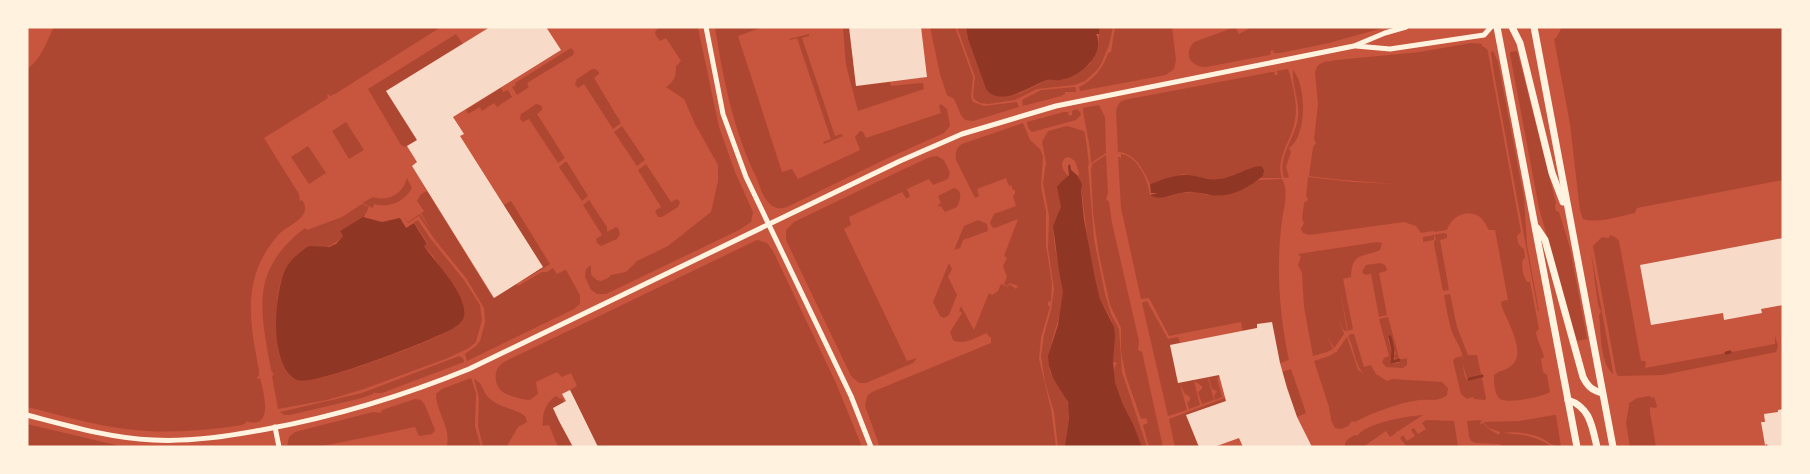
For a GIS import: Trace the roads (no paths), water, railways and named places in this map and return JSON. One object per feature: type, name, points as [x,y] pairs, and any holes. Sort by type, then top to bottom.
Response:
[{"type":"main road","points":[[1497,27],[1577,447]]},
{"type":"main road","points":[[1512,27],[1520,43],[1552,173],[1569,216]]},
{"type":"main road","points":[[1534,27],[1613,447]]},
{"type":"main road","points":[[1535,226],[1545,240],[1583,377],[1587,386],[1602,393]]},
{"type":"main road","points":[[1568,399],[1579,403],[1583,408],[1592,426],[1597,447]]},
{"type":"street","points":[[706,27],[728,129],[746,177],[851,396],[871,447]]},
{"type":"street","points":[[27,415],[100,434],[152,440],[193,440],[275,427],[361,408],[443,380],[481,364],[921,151],[991,124],[1080,100],[1354,46],[1406,27]]},
{"type":"street","points":[[1354,46],[1390,49],[1484,35],[1491,27]]},
{"type":"street","points":[[275,427],[279,447]]},
{"type":"waterway","points":[[1390,337],[1393,350],[1392,362],[1399,360]]},
{"type":"waterway","points":[[1726,353],[1730,352]]},
{"type":"waterway","points":[[1469,379],[1482,376]]}]
